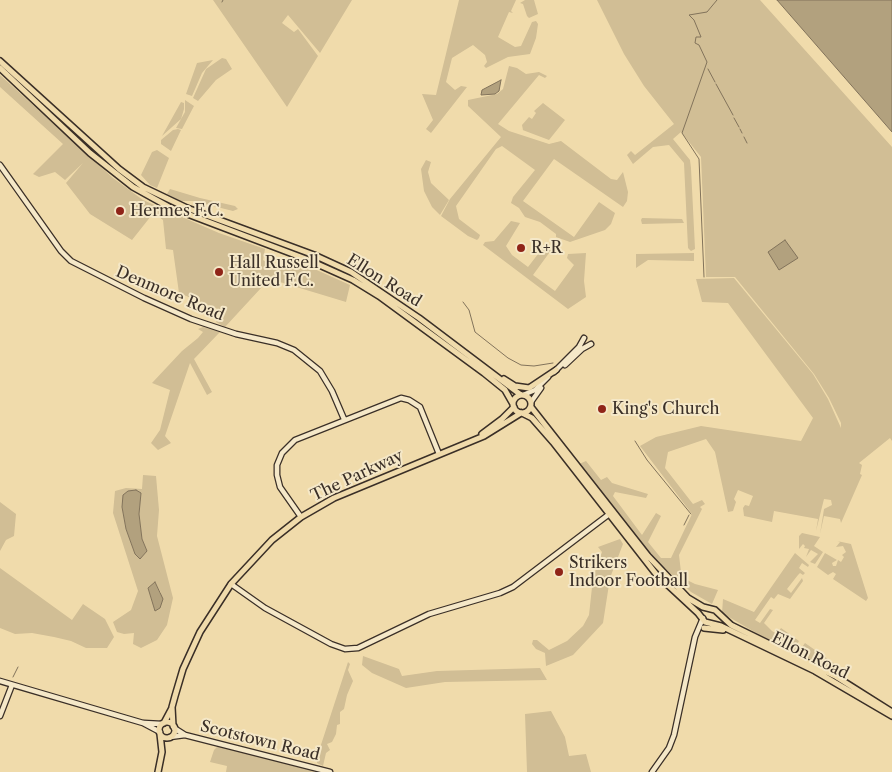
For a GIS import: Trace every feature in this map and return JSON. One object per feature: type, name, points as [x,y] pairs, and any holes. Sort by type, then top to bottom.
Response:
[{"type":"main road","name":"Ellon Road","points":[[0,61],[119,170],[143,187],[187,208],[351,272],[380,290],[522,395]]},
{"type":"main road","name":"Ellon Road","points":[[0,68],[90,152],[133,187],[184,213],[306,259],[353,280],[385,300],[484,373],[508,393],[514,405]]},
{"type":"main road","points":[[488,370],[515,386],[524,388],[535,385],[556,370]]},
{"type":"main road","points":[[522,395],[528,398],[648,556],[688,598],[718,614],[718,620],[713,624],[706,623],[656,574],[536,422],[514,405],[516,398],[522,395]]},
{"type":"main road","points":[[522,413],[531,404]]},
{"type":"main road","name":"The Parkway","points":[[475,439],[502,419],[514,405]]},
{"type":"main road","name":"The Parkway","points":[[163,724],[172,707],[183,669],[194,643],[231,584],[260,552],[301,517],[350,490],[492,432],[522,413]]},
{"type":"main road","points":[[702,618],[704,612],[710,609]]},
{"type":"main road","name":"Ellon Road","points":[[718,614],[731,625],[817,666],[892,712]]},
{"type":"main road","name":"Ellon Road","points":[[713,624],[721,626],[830,679],[892,716]]},
{"type":"main road","points":[[704,628],[719,628],[751,641]]},
{"type":"main road","name":"The Parkway","points":[[172,707],[174,727]]},
{"type":"main road","points":[[158,772],[162,752],[174,733],[174,727],[169,723],[163,724],[160,733],[162,752]]},
{"type":"main road","points":[[160,733],[170,737]]},
{"type":"street","name":"Denmore Road","points":[[0,165],[61,251],[71,261],[144,298],[191,319],[236,334],[277,343],[294,350],[315,366],[324,378],[344,420]]},
{"type":"street","points":[[522,395],[536,388],[556,370],[579,347],[584,338]]},
{"type":"street","points":[[531,404],[542,387],[582,349],[591,344]]},
{"type":"street","points":[[301,517],[278,481],[276,470],[279,458],[293,441],[397,398],[409,400],[422,412],[439,454]]},
{"type":"street","points":[[231,584],[265,608],[331,644],[345,649],[358,648],[428,614],[500,593],[513,587],[608,514]]},
{"type":"street","points":[[652,772],[669,748],[674,735],[702,618]]},
{"type":"street","points":[[697,633],[713,624]]},
{"type":"street","points":[[0,681],[143,723],[163,724]]},
{"type":"street","points":[[0,716],[12,684]]},
{"type":"street","points":[[143,723],[160,733]]},
{"type":"street","points":[[174,727],[185,735]]},
{"type":"street","points":[[170,737],[185,735]]},
{"type":"street","name":"Scotstown Road","points":[[185,735],[330,772]]},
{"type":"shaded area","points":[[213,0],[352,0],[320,53],[288,15],[282,23],[294,32],[298,29],[318,56],[287,107]]},
{"type":"shaded area","points":[[459,0],[516,0],[511,11],[513,13],[509,12],[498,37],[515,47],[521,46],[532,22],[536,21],[538,24],[536,38],[530,54],[508,57],[486,68],[484,66],[487,62],[485,55],[473,45],[452,58],[446,82],[455,90],[461,86],[467,87],[431,133],[426,129],[433,120],[422,94],[436,95]]},
{"type":"shaded area","points":[[525,0],[534,0],[538,14],[529,18],[527,16],[523,4],[520,3]]},
{"type":"shaded area","points":[[597,0],[760,0],[892,147],[892,441],[890,438],[859,463],[862,465],[860,474],[862,475],[841,523],[840,519],[824,516],[820,534],[824,509],[832,505],[831,500],[824,499],[816,531],[818,519],[774,511],[772,522],[744,516],[743,508],[745,505],[749,506],[753,496],[738,490],[734,499],[736,502],[733,511],[728,512],[715,452],[706,439],[668,452],[665,468],[693,504],[702,500],[705,504],[700,507],[702,509],[679,555],[681,572],[687,580],[718,590],[712,604],[691,592],[665,568],[662,571],[579,464],[586,461],[601,480],[607,477],[612,483],[648,494],[646,498],[615,492],[613,496],[642,535],[656,513],[661,516],[648,542],[661,558],[671,558],[692,514],[640,446],[656,437],[701,426],[801,441],[813,418],[728,303],[702,302],[696,279],[734,278],[813,374],[828,399],[841,428],[841,423],[829,398],[814,374],[735,277],[706,277],[701,157],[681,132],[673,139],[690,160],[695,249],[691,251],[688,248],[684,163],[669,145],[653,147],[633,164],[627,155],[631,151],[635,155],[674,124],[644,86],[624,54]]},
{"type":"shaded area","points":[[777,0],[892,0],[892,132]]},
{"type":"shaded area","points":[[222,58],[226,59],[232,69],[216,80],[198,101],[193,98],[206,69]]},
{"type":"shaded area","points":[[213,60],[202,73],[192,96],[186,94],[197,63]]},
{"type":"shaded area","points":[[509,66],[517,68],[526,74],[539,72],[547,76],[545,78],[539,75],[498,124],[509,131],[549,144],[561,141],[611,179],[617,180],[623,172],[628,192],[627,201],[623,207],[554,159],[523,201],[574,237],[599,202],[615,213],[611,224],[605,230],[570,242],[556,237],[556,234],[540,222],[525,217],[519,208],[511,203],[513,197],[535,170],[502,146],[496,149],[456,206],[459,219],[480,235],[479,238],[477,240],[468,236],[441,216],[450,199],[501,137],[468,106],[468,100],[497,94],[503,89]]},
{"type":"shaded area","points":[[0,75],[113,178],[143,200],[219,233],[265,249],[263,260],[277,269],[290,258],[350,285],[346,302],[270,279],[273,275],[225,327],[216,322],[225,312],[179,293],[173,250],[166,249],[163,220],[154,213],[155,211],[132,240],[90,214],[66,183],[83,163],[65,180],[55,172],[39,177],[33,174],[63,144],[0,87]]},
{"type":"shaded area","points":[[501,80],[499,91],[495,94],[481,95],[482,90]]},
{"type":"shaded area","points":[[185,100],[194,106],[182,129],[176,128],[185,112]]},
{"type":"shaded area","points":[[181,102],[184,103],[184,109],[181,119],[162,136]]},
{"type":"shaded area","points":[[543,103],[565,120],[549,140],[520,129],[523,130],[522,125],[529,117],[532,119],[536,113],[534,111]]},
{"type":"shaded area","points":[[173,130],[181,130],[171,151],[161,144],[161,140]]},
{"type":"shaded area","points":[[157,150],[169,158],[157,188],[150,185],[141,175],[152,152]]},
{"type":"shaded area","points":[[426,160],[431,162],[428,172],[431,183],[449,200],[440,215],[432,207],[424,191],[421,169]]},
{"type":"shaded area","points":[[170,189],[235,206],[238,209],[233,211],[193,201],[181,201],[167,194]]},
{"type":"shaded area","points":[[642,218],[682,219],[684,223],[642,224]]},
{"type":"shaded area","points":[[511,221],[520,223],[506,246],[512,255],[528,267],[545,245],[552,249],[533,275],[555,291],[574,265],[567,258],[568,254],[586,253],[584,281],[586,297],[568,309],[483,245],[485,242],[494,241]]},
{"type":"shaded area","points":[[785,240],[798,258],[779,270],[768,252]]},
{"type":"shaded area","points":[[694,253],[694,261],[648,260],[636,268],[636,254]]},
{"type":"shaded area","points":[[203,327],[220,332],[194,359],[212,392],[207,395],[190,363],[165,436],[171,443],[158,450],[151,443],[160,430],[170,390],[152,383],[182,351],[198,338],[203,332],[198,329]]},
{"type":"shaded area","points":[[143,475],[156,476],[159,510],[157,536],[173,598],[167,625],[157,640],[141,648],[133,644],[134,633],[124,634],[117,632],[113,622],[131,610],[138,591],[113,513],[115,491],[126,488],[142,489]],"holes":[[[141,493],[139,514],[142,539],[147,551],[140,559],[135,554],[126,529],[122,507]],[[155,582],[161,593],[155,610],[148,588]]]},
{"type":"shaded area","points":[[136,490],[141,493],[139,514],[142,539],[147,551],[140,559],[135,554],[126,529],[122,507],[123,495],[128,491]]},
{"type":"shaded area","points":[[0,502],[16,514],[14,536],[6,540],[0,551]]},
{"type":"shaded area","points":[[802,533],[820,537],[814,546],[823,552],[815,564],[810,562],[818,554],[811,550],[806,557],[809,549],[804,548],[803,544],[799,549],[799,536]]},
{"type":"shaded area","points":[[620,539],[623,544],[610,578],[603,623],[573,655],[546,666],[545,653],[536,649],[532,644],[533,640],[537,640],[549,650],[567,641],[583,626],[589,615],[593,578],[602,552],[598,547]]},
{"type":"shaded area","points":[[837,541],[851,544],[868,598],[866,601],[833,579],[836,574],[833,572],[828,575],[817,567],[825,553],[837,560],[832,563],[833,566],[836,566],[838,560],[841,562],[844,557],[842,555],[846,552],[843,546],[836,547],[840,542]]},
{"type":"shaded area","points":[[795,553],[809,565],[808,567],[802,563],[799,568],[805,573],[803,575],[800,573],[787,589],[791,593],[802,578],[803,581],[790,599],[778,594],[774,599],[771,597],[755,620],[760,623],[770,609],[773,610],[764,623],[772,631],[777,634],[781,628],[799,641],[795,647],[800,650],[805,643],[838,666],[837,669],[832,670],[758,634],[722,613],[723,599],[754,612]]},
{"type":"shaded area","points":[[0,568],[72,620],[83,604],[105,619],[114,637],[107,648],[86,648],[71,641],[54,637],[32,633],[15,634],[0,628]]},
{"type":"shaded area","points":[[155,582],[163,599],[160,608],[155,611],[148,588]]},
{"type":"shaded area","points":[[363,656],[399,669],[402,676],[437,671],[540,668],[547,680],[445,682],[406,688],[372,673],[362,665]]},
{"type":"shaded area","points":[[348,662],[350,664],[348,670],[353,681],[344,709],[340,712],[340,724],[337,725],[336,734],[332,742],[327,744],[330,750],[326,753],[323,766],[317,763],[317,757]]},
{"type":"shaded area","points":[[551,711],[565,737],[569,756],[586,754],[591,772],[527,772],[525,714]]},
{"type":"shaded area","points":[[218,746],[318,772],[226,772],[227,766],[210,762],[214,750]]},
{"type":"waterway","points":[[704,277],[699,159],[682,133],[707,62],[699,45],[695,43],[696,37],[701,37],[694,20],[689,15],[707,12],[717,0]]},
{"type":"waterway","points":[[708,69],[715,82]]},
{"type":"waterway","points":[[716,84],[733,115]]},
{"type":"waterway","points":[[734,118],[739,127]]},
{"type":"waterway","points":[[740,129],[742,133]]},
{"type":"waterway","points":[[744,137],[747,143]]},
{"type":"waterway","points":[[463,302],[469,310],[475,332],[508,358],[521,365],[534,366],[553,363]]},
{"type":"waterway","points":[[635,441],[647,460],[691,514]]},
{"type":"waterway","points":[[684,525],[689,515]]},
{"type":"waterway","points":[[13,677],[18,667]]},
{"type":"place","name":"Hermes F.C.","points":[[120,211]]},
{"type":"place","name":"R+R","points":[[521,248]]},
{"type":"place","name":"Hall Russell United F.C.","points":[[219,272]]},
{"type":"place","name":"King's Church","points":[[602,409]]},
{"type":"place","name":"Strikers Indoor Football","points":[[559,572]]}]
